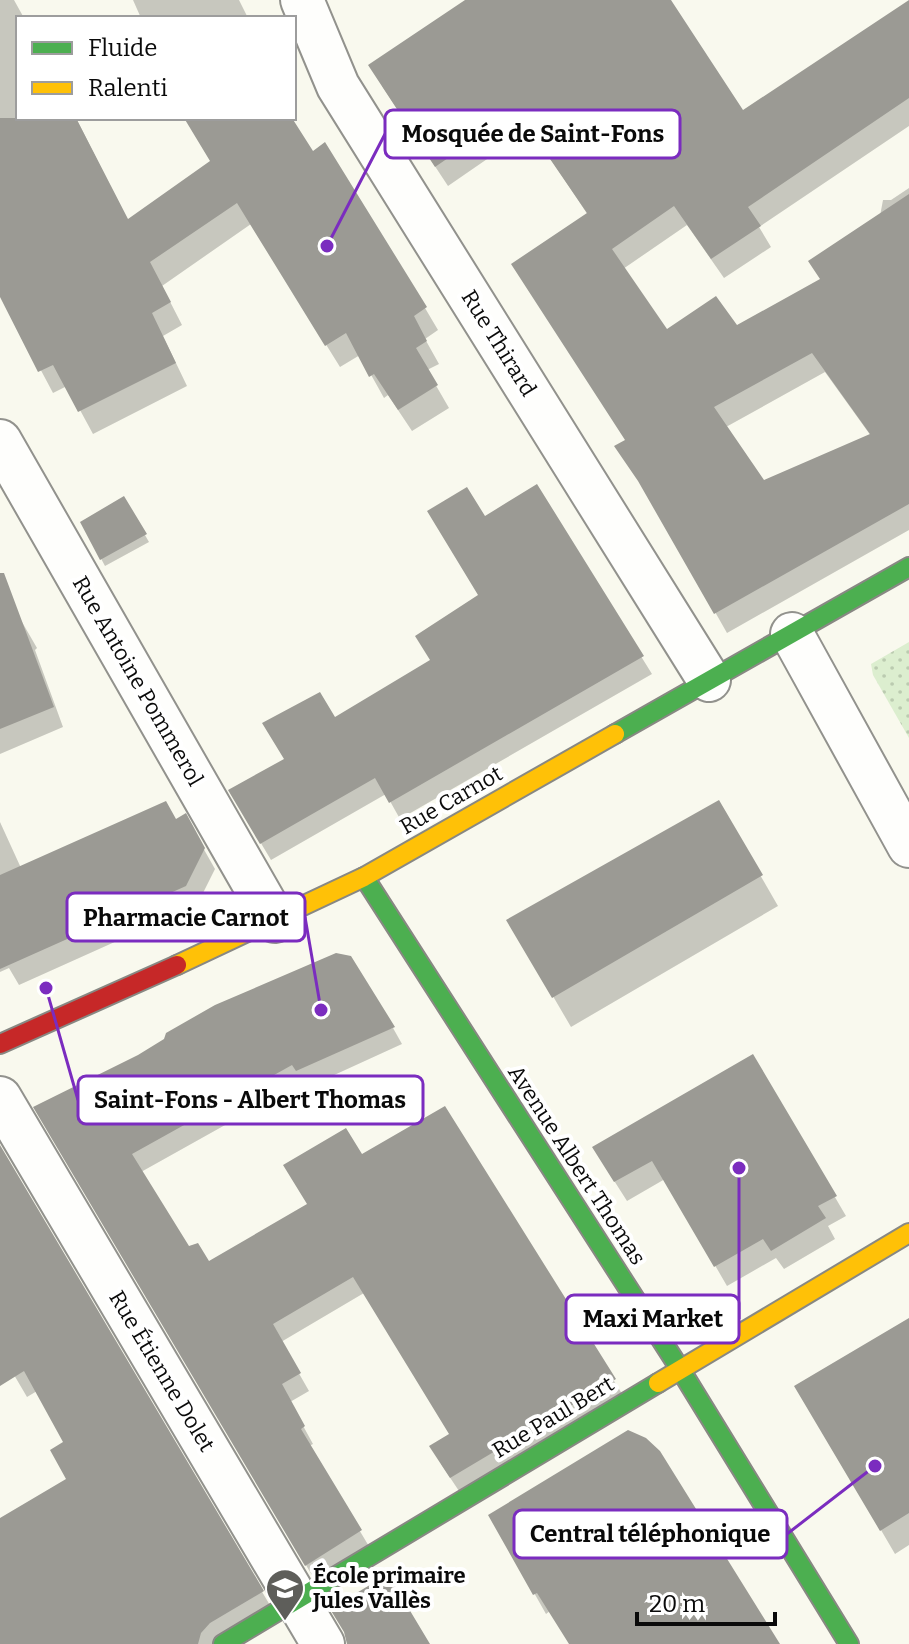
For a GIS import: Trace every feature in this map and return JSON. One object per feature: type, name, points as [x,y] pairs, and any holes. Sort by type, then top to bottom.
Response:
[{"type":"street","name":"Rue Thirard","points":[[302,0],[338,86],[709,680]]},
{"type":"street","name":"Rue Antoine Pommerol","points":[[0,441],[275,921]]},
{"type":"street","name":"Rue Carnot","points":[[0,1044],[275,921],[364,877],[909,567]]},
{"type":"street","points":[[792,634],[909,846]]},
{"type":"street","name":"Avenue Albert Thomas","points":[[364,877],[680,1369],[849,1644]]},
{"type":"street","name":"Rue Étienne Dolet","points":[[0,1098],[323,1644]]},
{"type":"street","name":"Rue Paul Bert","points":[[223,1644],[909,1233]]},
{"type":"green space","points":[[909,642],[909,738],[873,675],[871,664]]},
{"type":"building","points":[[465,0],[671,0],[743,110],[909,0],[909,98],[748,207],[761,226],[711,259],[674,206],[612,249],[667,329],[716,296],[737,325],[820,279],[808,261],[909,194],[909,504],[714,614],[638,481],[614,446],[625,440],[511,264],[587,213],[524,121],[516,126],[509,116],[435,167],[368,65]],"holes":[[[812,353],[870,434],[764,480],[714,407]]]},
{"type":"building","points":[[0,118],[77,120],[128,219],[210,161],[185,120],[293,120],[313,151],[325,142],[427,307],[414,316],[427,341],[416,348],[438,385],[398,410],[374,374],[369,377],[346,333],[325,346],[237,203],[150,262],[171,302],[152,313],[176,363],[78,412],[53,365],[38,372],[0,297]]},
{"type":"building","points":[[537,484],[644,656],[389,803],[375,778],[260,844],[228,790],[284,759],[262,723],[320,692],[335,717],[430,660],[415,636],[478,595],[427,511],[467,487],[485,516]]},
{"type":"building","points":[[124,496],[147,534],[100,560],[80,522]]},
{"type":"building","points":[[0,573],[4,573],[54,707],[0,729]]},
{"type":"building","points":[[719,800],[763,875],[552,998],[506,920]]},
{"type":"building","points":[[166,801],[176,819],[186,813],[205,848],[186,886],[0,969],[0,875]]},
{"type":"building","points":[[336,953],[351,956],[395,1027],[296,1071],[292,1065],[132,1154],[189,1246],[198,1243],[209,1261],[307,1204],[283,1165],[346,1128],[362,1154],[445,1106],[616,1379],[450,1478],[429,1446],[449,1434],[353,1277],[273,1324],[301,1373],[282,1384],[305,1426],[301,1429],[362,1530],[305,1566],[33,1107],[138,1055],[164,1039],[166,1033],[215,1005]]},
{"type":"building","points":[[753,1054],[837,1196],[818,1206],[826,1218],[771,1251],[763,1239],[714,1267],[652,1161],[614,1182],[592,1147]]},
{"type":"building","points":[[0,1145],[264,1591],[210,1623],[201,1633],[198,1644],[0,1644],[0,1518],[66,1479],[50,1450],[63,1442],[24,1371],[0,1386]]},
{"type":"building","points":[[909,1318],[909,1513],[880,1531],[794,1386]]},
{"type":"building","points":[[628,1430],[646,1438],[660,1451],[780,1644],[569,1644],[537,1593],[533,1595],[488,1515]]},
{"type":"building","points":[[388,1574],[430,1644],[347,1644],[344,1632],[330,1609]]},
{"type":"traffic: fast","points":[[615,734],[909,567]]},
{"type":"traffic: fast","points":[[364,877],[680,1369],[849,1644]]},
{"type":"traffic: fast","points":[[223,1644],[658,1383]]},
{"type":"traffic: slow","points":[[177,965],[364,877],[615,734]]},
{"type":"traffic: slow","points":[[658,1383],[909,1233]]},
{"type":"traffic: jam","points":[[0,1044],[177,965]]},
{"type":"place","name":"Mosquée de Saint-Fons","points":[[327,246]]},
{"type":"place","name":"Saint-Fons - Albert Thomas","points":[[46,988]]},
{"type":"place","name":"Pharmacie Carnot","points":[[321,1010]]},
{"type":"place","name":"Maxi Market","points":[[739,1168]]},
{"type":"place","name":"Central téléphonique","points":[[875,1466]]},
{"type":"place","name":"École primaire Jules Vallès","points":[[285,1622]]}]
